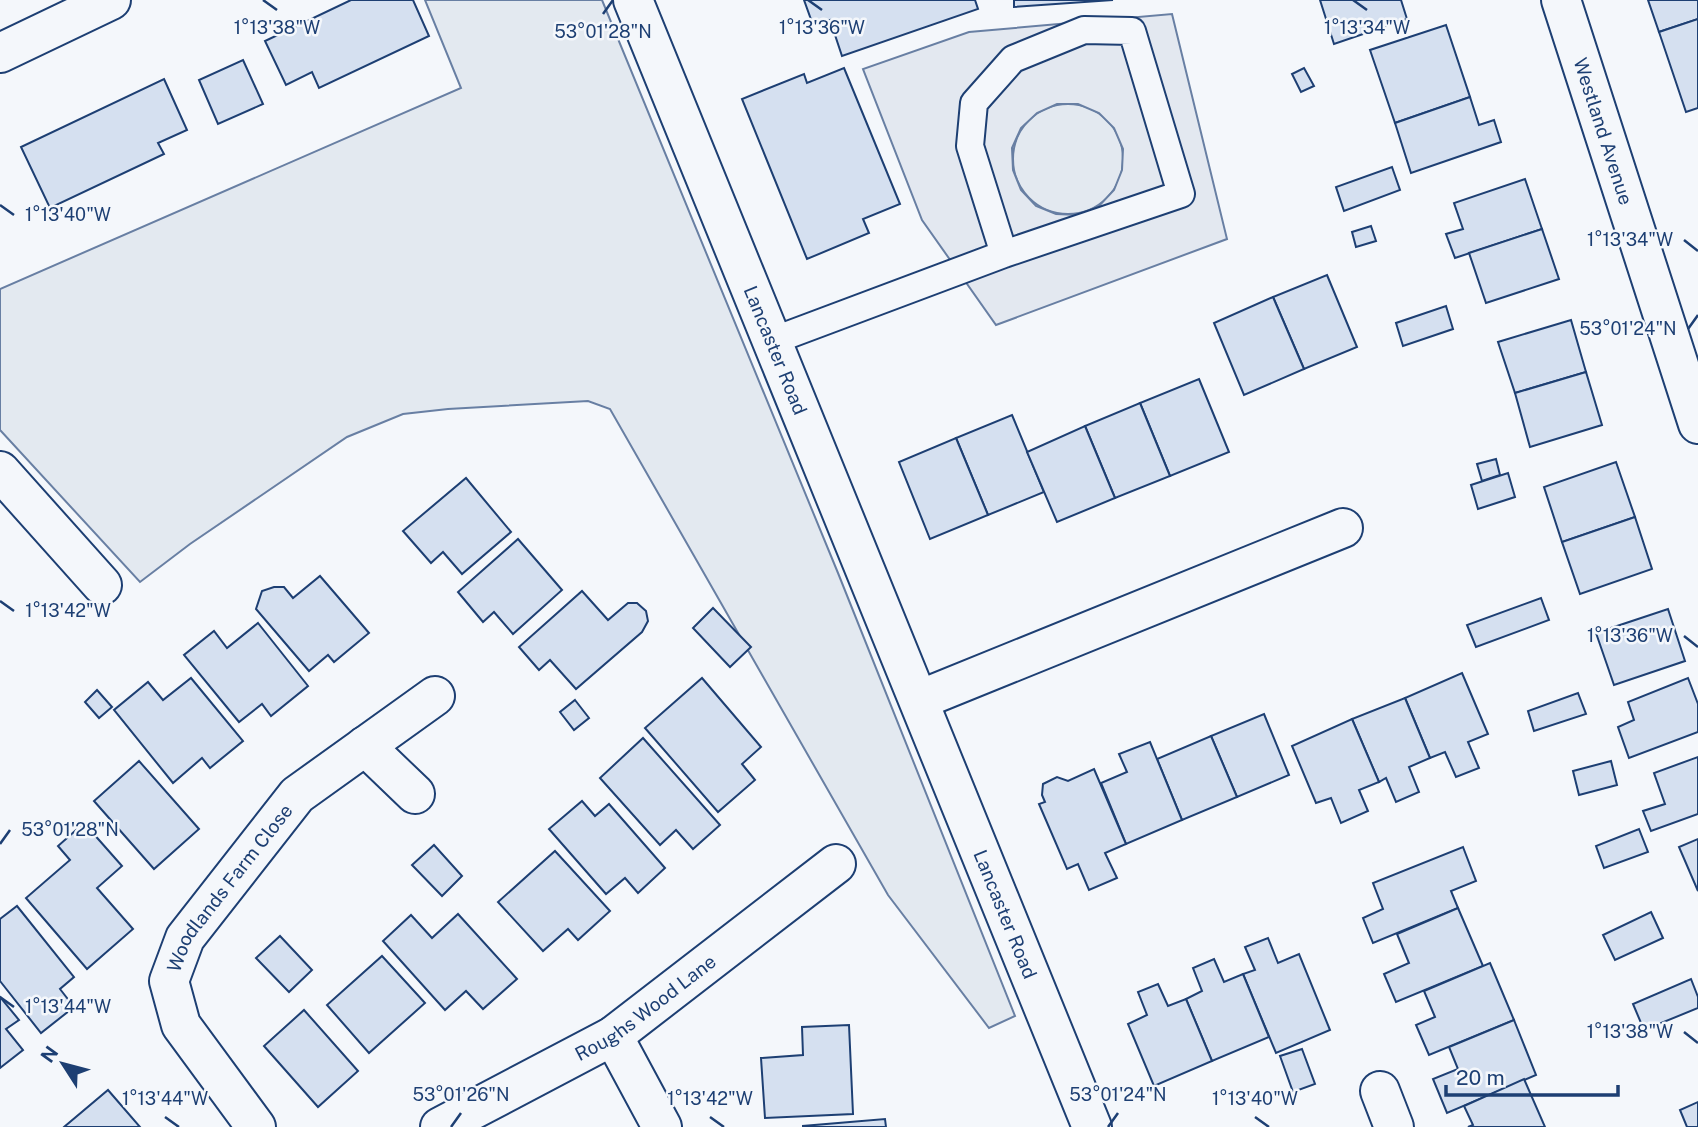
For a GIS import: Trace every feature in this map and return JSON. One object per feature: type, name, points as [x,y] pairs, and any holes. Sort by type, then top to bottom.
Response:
[{"type":"street","points":[[0,53],[111,0]]},
{"type":"street","name":"Lancaster Road","points":[[633,0],[1092,1127]]},
{"type":"street","name":"Westland Avenue","points":[[1561,0],[1698,424]]},
{"type":"street","points":[[0,471],[102,585]]},
{"type":"street","points":[[919,700],[1343,528]]},
{"type":"street","name":"Woodlands Farm Close","points":[[256,1127],[181,1025],[169,981],[185,938],[297,795],[435,695]]},
{"type":"street","points":[[365,746],[415,794]]},
{"type":"street","name":"Roughs Wood Lane","points":[[440,1127],[612,1037],[836,864]]},
{"type":"street","points":[[612,1037],[662,1127]]},
{"type":"street","points":[[1380,1091],[1394,1127]]},
{"type":"lane","points":[[772,341],[1004,254],[1181,194],[1132,31],[1084,30],[1013,59],[974,103],[970,146],[1004,254]]},
{"type":"shaded area","points":[[425,0],[602,0],[838,573],[1015,1016],[989,1028],[888,895],[610,409],[588,401],[403,414],[347,437],[190,544],[140,582],[0,430],[0,289],[461,88]]},
{"type":"shaded area","points":[[1172,14],[1227,239],[996,325],[922,220],[863,69],[969,32]],"holes":[[[1057,104],[1078,104],[1099,113],[1114,128],[1123,149],[1122,170],[1114,190],[1099,206],[1079,215],[1056,214],[1036,206],[1021,190],[1013,170],[1012,148],[1021,128],[1037,113]]]},
{"type":"shaded area","points":[[1068,104],[1089,108],[1107,120],[1119,138],[1123,159],[1119,180],[1107,198],[1089,210],[1068,214],[1047,210],[1029,198],[1017,180],[1013,159],[1017,138],[1029,120],[1047,108]]},
{"type":"building","points":[[351,0],[413,0],[429,36],[319,88],[312,72],[286,85],[265,41]]},
{"type":"building","points":[[804,0],[975,0],[978,9],[842,56],[830,20],[813,25]]},
{"type":"building","points":[[1014,0],[1113,0],[1014,7]]},
{"type":"building","points":[[1320,0],[1401,0],[1407,19],[1334,44]]},
{"type":"building","points":[[1648,0],[1698,0],[1698,19],[1659,32]]},
{"type":"building","points":[[1698,19],[1698,108],[1686,112],[1659,32]]},
{"type":"building","points":[[1446,25],[1470,97],[1395,123],[1370,50]]},
{"type":"building","points":[[243,60],[263,104],[218,124],[199,80]]},
{"type":"building","points":[[844,68],[900,204],[863,219],[869,233],[807,259],[742,99],[804,74],[807,83]]},
{"type":"building","points":[[1304,68],[1314,86],[1301,92],[1292,74]]},
{"type":"building","points":[[164,79],[187,130],[158,143],[164,154],[50,208],[21,147]]},
{"type":"building","points":[[1470,97],[1479,125],[1494,120],[1501,142],[1411,173],[1395,123]]},
{"type":"building","points":[[1392,167],[1400,190],[1344,211],[1336,187]]},
{"type":"building","points":[[1525,179],[1542,229],[1455,258],[1446,234],[1463,229],[1454,203]]},
{"type":"building","points":[[1371,226],[1376,241],[1356,247],[1352,232]]},
{"type":"building","points":[[1542,229],[1559,279],[1486,303],[1469,253]]},
{"type":"building","points":[[1327,275],[1357,347],[1304,369],[1273,297]]},
{"type":"building","points":[[1273,297],[1304,369],[1244,395],[1214,323]]},
{"type":"building","points":[[1446,306],[1453,329],[1403,346],[1396,323]]},
{"type":"building","points":[[1571,320],[1586,372],[1515,393],[1498,342]]},
{"type":"building","points":[[1586,372],[1602,425],[1530,447],[1515,393]]},
{"type":"building","points":[[1199,379],[1229,452],[1170,476],[1140,403]]},
{"type":"building","points":[[1140,403],[1170,476],[1115,498],[1085,426]]},
{"type":"building","points":[[1012,415],[1044,492],[988,515],[956,438]]},
{"type":"building","points":[[1085,426],[1115,498],[1057,522],[1027,452]]},
{"type":"building","points":[[956,438],[988,515],[930,539],[899,462]]},
{"type":"building","points":[[1496,459],[1500,475],[1482,481],[1477,464]]},
{"type":"building","points":[[1616,462],[1635,517],[1562,542],[1544,487]]},
{"type":"building","points":[[1508,473],[1515,497],[1478,509],[1471,485]]},
{"type":"building","points":[[466,478],[511,532],[462,574],[443,552],[431,563],[403,531]]},
{"type":"building","points":[[1635,517],[1652,569],[1580,594],[1562,542]]},
{"type":"building","points":[[518,539],[562,590],[513,634],[494,612],[483,622],[458,592]]},
{"type":"building","points":[[320,576],[369,633],[334,662],[328,655],[309,671],[256,609],[262,591],[284,587],[293,598]]},
{"type":"building","points":[[582,591],[608,620],[628,603],[637,603],[646,611],[648,621],[642,632],[576,689],[550,660],[539,670],[519,647]]},
{"type":"building","points":[[1541,598],[1549,620],[1476,647],[1467,625]]},
{"type":"building","points":[[713,608],[751,647],[730,667],[693,628]]},
{"type":"building","points":[[1668,609],[1685,661],[1614,685],[1596,633]]},
{"type":"building","points":[[258,623],[308,686],[271,716],[262,704],[239,722],[184,655],[214,631],[227,648]]},
{"type":"building","points":[[1462,673],[1488,734],[1468,742],[1479,768],[1456,777],[1445,752],[1430,758],[1405,698]]},
{"type":"building","points":[[191,678],[243,741],[210,768],[202,758],[173,783],[114,710],[148,682],[163,700]]},
{"type":"building","points":[[702,678],[761,747],[742,764],[755,780],[718,812],[645,728]]},
{"type":"building","points":[[1688,678],[1698,704],[1698,732],[1629,758],[1618,727],[1634,720],[1628,702]]},
{"type":"building","points":[[97,690],[112,707],[99,718],[85,702]]},
{"type":"building","points":[[1578,693],[1586,714],[1534,731],[1528,711]]},
{"type":"building","points":[[1405,698],[1430,758],[1409,767],[1419,792],[1396,802],[1386,778],[1379,782],[1352,719]]},
{"type":"building","points":[[575,700],[589,718],[574,730],[560,712]]},
{"type":"building","points":[[1264,714],[1289,775],[1237,797],[1211,736]]},
{"type":"building","points":[[1352,719],[1379,782],[1359,790],[1368,811],[1341,823],[1331,798],[1316,803],[1292,746]]},
{"type":"building","points":[[1211,736],[1237,797],[1182,820],[1157,759]]},
{"type":"building","points":[[643,738],[720,825],[693,849],[676,830],[660,845],[600,778]]},
{"type":"building","points":[[1150,742],[1182,820],[1126,844],[1101,783],[1127,772],[1119,754]]},
{"type":"building","points":[[1698,757],[1698,814],[1651,831],[1643,811],[1665,804],[1654,773]]},
{"type":"building","points":[[139,761],[199,829],[154,869],[94,801]]},
{"type":"building","points":[[1611,761],[1617,785],[1579,795],[1573,771]]},
{"type":"building","points":[[1094,769],[1126,844],[1105,853],[1117,878],[1089,890],[1078,864],[1067,869],[1039,804],[1045,802],[1042,795],[1043,784],[1057,777],[1068,781]]},
{"type":"building","points":[[582,801],[595,816],[609,804],[665,868],[638,893],[625,878],[606,894],[549,829]]},
{"type":"building","points":[[84,823],[122,866],[97,888],[133,929],[87,969],[26,898],[70,860],[58,846]]},
{"type":"building","points":[[1639,829],[1648,852],[1604,868],[1596,846]]},
{"type":"building","points":[[1698,839],[1698,891],[1679,847]]},
{"type":"building","points":[[434,845],[462,876],[442,896],[412,865]]},
{"type":"building","points":[[1463,847],[1476,881],[1451,891],[1458,908],[1373,943],[1363,918],[1383,909],[1373,883]]},
{"type":"building","points":[[555,851],[610,911],[578,940],[568,929],[543,951],[498,902]]},
{"type":"building","points":[[17,906],[74,977],[60,989],[74,1007],[41,1033],[0,981],[0,919]]},
{"type":"building","points":[[1458,908],[1483,966],[1396,1002],[1384,974],[1409,963],[1397,934]]},
{"type":"building","points":[[1651,912],[1663,938],[1615,960],[1603,935]]},
{"type":"building","points":[[458,914],[517,979],[483,1009],[466,991],[445,1010],[383,941],[411,915],[432,938]]},
{"type":"building","points":[[280,936],[312,970],[289,992],[256,958]]},
{"type":"building","points":[[1268,938],[1278,963],[1299,954],[1330,1030],[1276,1053],[1243,974],[1255,970],[1245,947]]},
{"type":"building","points":[[382,956],[425,1003],[369,1053],[327,1005]]},
{"type":"building","points":[[1214,959],[1224,982],[1243,974],[1269,1037],[1212,1061],[1186,999],[1202,991],[1193,968]]},
{"type":"building","points":[[1490,963],[1514,1020],[1429,1055],[1416,1025],[1435,1017],[1424,991]]},
{"type":"building","points":[[1691,979],[1698,997],[1698,1008],[1644,1030],[1633,1004]]},
{"type":"building","points":[[1158,984],[1168,1006],[1186,999],[1212,1061],[1154,1086],[1128,1024],[1147,1015],[1138,992]]},
{"type":"building","points":[[0,997],[19,1020],[6,1029],[23,1050],[0,1068]]},
{"type":"building","points":[[304,1010],[358,1071],[318,1107],[264,1046]]},
{"type":"building","points":[[1514,1020],[1536,1075],[1447,1113],[1433,1079],[1458,1069],[1449,1047]]},
{"type":"building","points":[[849,1025],[853,1114],[765,1118],[761,1058],[803,1055],[802,1027]]},
{"type":"building","points":[[1302,1049],[1315,1084],[1293,1092],[1280,1056]]},
{"type":"building","points":[[1524,1079],[1545,1127],[1468,1127],[1473,1125],[1464,1106]]},
{"type":"building","points":[[108,1090],[140,1127],[64,1127]]},
{"type":"building","points":[[1698,1102],[1698,1127],[1687,1127],[1680,1110]]},
{"type":"building","points":[[885,1119],[886,1127],[803,1127],[803,1126]]}]
